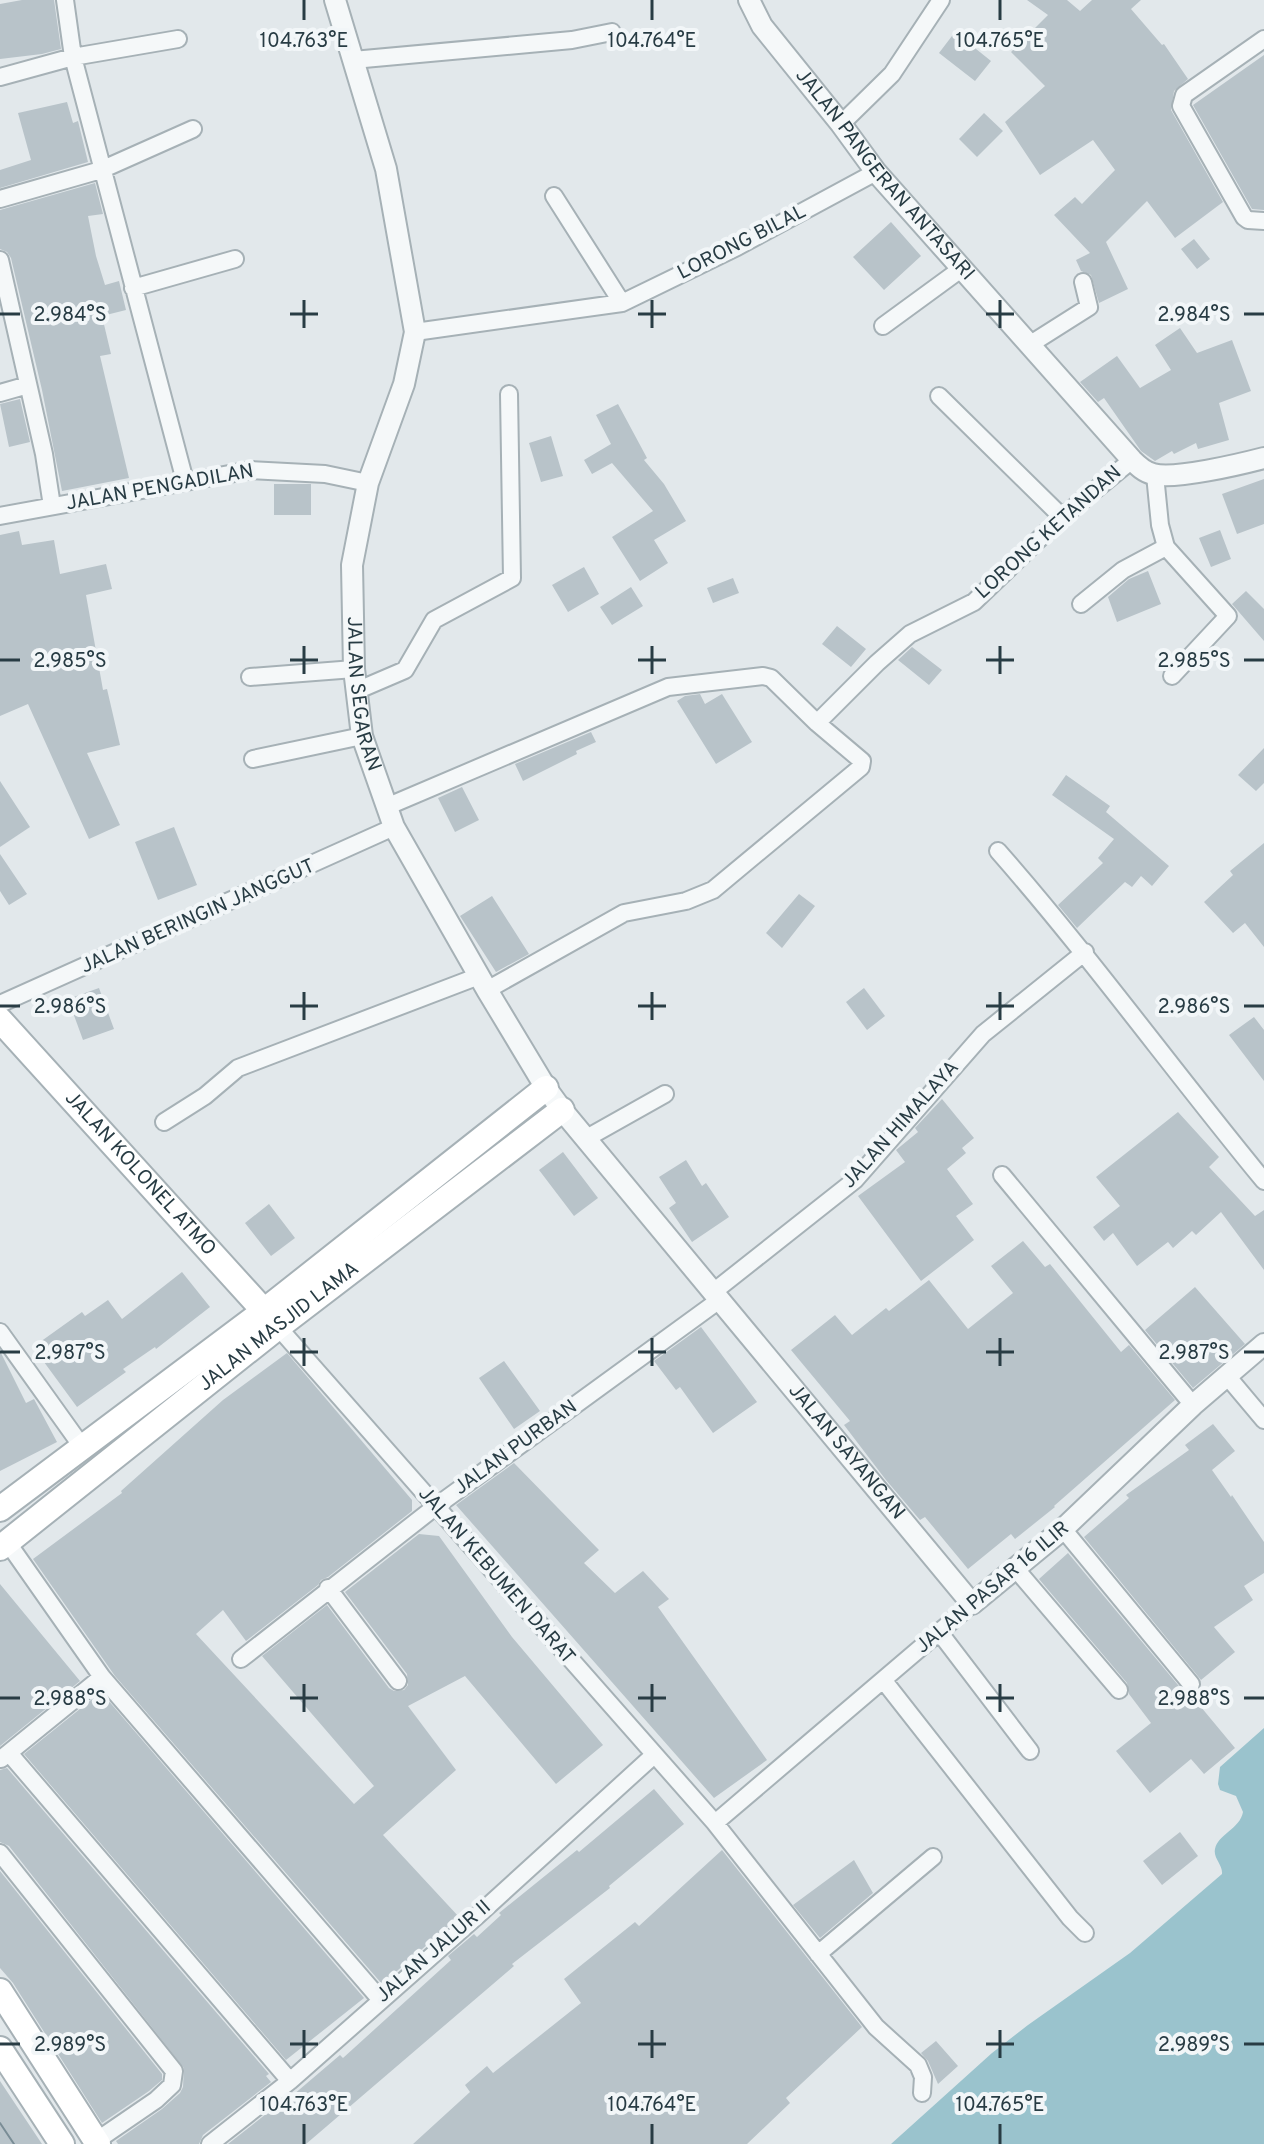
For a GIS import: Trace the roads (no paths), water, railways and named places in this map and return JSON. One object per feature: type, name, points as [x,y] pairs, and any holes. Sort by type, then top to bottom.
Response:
[{"type":"main road","name":"JALAN KOLONEL ATMO","points":[[0,1020],[271,1319]]},
{"type":"main road","points":[[375,1238],[441,1170],[546,1088]]},
{"type":"main road","name":"JALAN MASJID LAMA","points":[[4,1546],[271,1319],[375,1238],[456,1191],[562,1110]]},
{"type":"main road","points":[[441,1170],[456,1191]]},
{"type":"main road","points":[[0,1509],[271,1319]]},
{"type":"main road","points":[[0,1991],[97,2142]]},
{"type":"main road","points":[[0,2049],[62,2144]]},
{"type":"street","points":[[65,0],[73,57],[101,170],[152,348],[185,481]]},
{"type":"street","name":"JALAN SEGARAN","points":[[335,0],[386,169],[415,332],[404,384],[368,483],[352,565],[354,669],[362,736],[394,827],[546,1088],[715,1297]]},
{"type":"street","name":"JALAN PANGERAN ANTASARI","points":[[749,0],[762,26],[876,172],[1132,460],[1144,471],[1155,475]]},
{"type":"street","points":[[841,124],[892,74],[941,0]]},
{"type":"street","points":[[353,60],[572,40],[612,32]]},
{"type":"street","points":[[0,77],[73,57],[178,39]]},
{"type":"street","points":[[1264,39],[1184,95],[1181,106],[1244,217],[1264,221]]},
{"type":"street","points":[[0,199],[101,170],[193,129]]},
{"type":"street","name":"LORONG BILAL","points":[[415,332],[622,303],[737,247],[876,172]]},
{"type":"street","points":[[554,196],[622,303]]},
{"type":"street","points":[[133,288],[235,259]]},
{"type":"street","points":[[0,260],[6,319],[28,385],[52,506]]},
{"type":"street","points":[[883,326],[961,269]]},
{"type":"street","points":[[1029,345],[1087,310],[1089,305],[1083,282]]},
{"type":"street","points":[[0,393],[28,385]]},
{"type":"street","points":[[356,691],[405,670],[434,620],[512,578],[509,394]]},
{"type":"street","points":[[939,396],[1062,517]]},
{"type":"street","points":[[1172,676],[1228,616],[1166,547],[1160,525],[1155,475],[1198,471],[1261,459]]},
{"type":"street","name":"LORONG KETANDAN","points":[[817,723],[910,634],[974,602],[1062,517],[1132,460]]},
{"type":"street","name":"JALAN PENGADILAN","points":[[0,516],[251,470],[325,474],[368,483]]},
{"type":"street","points":[[1081,604],[1123,570],[1166,547]]},
{"type":"street","points":[[250,677],[354,669]]},
{"type":"street","points":[[164,1122],[205,1096],[238,1068],[483,983],[624,913],[686,901],[713,890],[861,767],[862,761],[767,676],[668,687],[386,807]]},
{"type":"street","points":[[253,759],[362,736]]},
{"type":"street","name":"JALAN BERINGIN JANGGUT","points":[[0,1004],[394,827]]},
{"type":"street","points":[[998,851],[1085,952],[1183,1082],[1264,1181]]},
{"type":"street","name":"JALAN HIMALAYA","points":[[715,1297],[855,1180],[983,1034],[1085,952]]},
{"type":"street","points":[[585,1139],[665,1094]]},
{"type":"street","points":[[1002,1175],[1193,1405]]},
{"type":"street","name":"JALAN PURBAN","points":[[241,1659],[328,1588],[715,1297]]},
{"type":"street","name":"JALAN SAYANGAN","points":[[715,1297],[972,1604]]},
{"type":"street","name":"JALAN KEBUMEN DARAT","points":[[271,1319],[715,1823],[876,2027],[918,2065],[923,2077],[922,2093]]},
{"type":"street","points":[[2,1339],[83,1448]]},
{"type":"street","name":"JALAN PASAR 16 ILIR","points":[[715,1823],[1063,1529],[1193,1405],[1264,1344]]},
{"type":"street","points":[[1227,1376],[1264,1420]]},
{"type":"street","points":[[1063,1529],[1191,1684]]},
{"type":"street","points":[[4,1546],[102,1677],[380,1999]]},
{"type":"street","points":[[1015,1568],[1119,1690]]},
{"type":"street","points":[[328,1588],[398,1681]]},
{"type":"street","points":[[940,1633],[1030,1751]]},
{"type":"street","points":[[102,1677],[4,1756],[290,2081]]},
{"type":"street","points":[[884,1681],[1085,1933]]},
{"type":"street","name":"JALAN JALUR II","points":[[210,2144],[290,2081],[654,1755]]},
{"type":"street","points":[[0,1853],[174,2071],[172,2085],[156,2100],[97,2142]]},
{"type":"street","points":[[818,1954],[933,1857]]},
{"type":"water","points":[[1264,1728],[1264,2144],[891,2144],[992,2053],[1130,1953],[1222,1874],[1215,1849],[1220,1839],[1238,1823],[1243,1812],[1236,1796],[1220,1790],[1220,1767]]},
{"type":"tram line","points":[[0,2123],[14,2144]]}]
